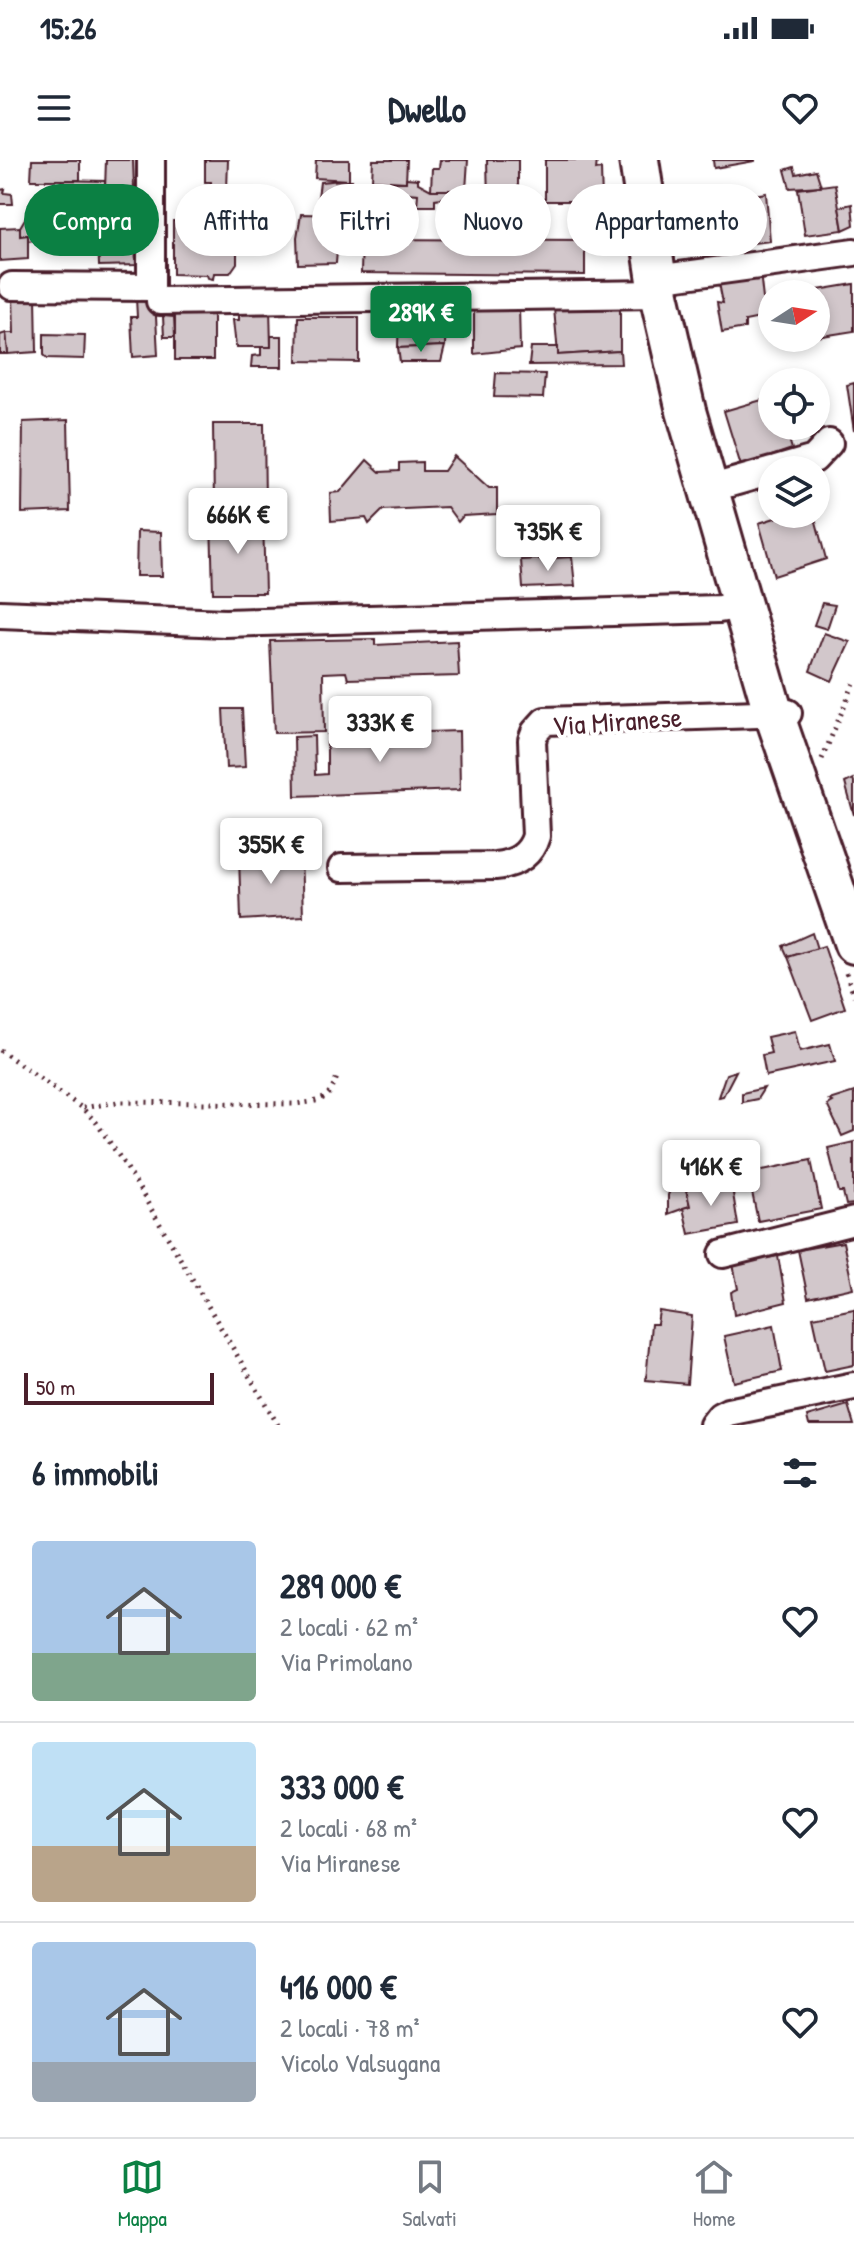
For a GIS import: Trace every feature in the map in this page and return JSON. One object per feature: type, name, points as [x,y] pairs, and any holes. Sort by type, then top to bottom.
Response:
[{"type":"street","points":[[12,286],[151,287],[151,160]]},
{"type":"street","points":[[639,160],[657,286],[683,400],[749,623],[854,904]]},
{"type":"street","points":[[160,301],[657,286],[854,252]]},
{"type":"street","points":[[817,456],[829,443]]},
{"type":"street","points":[[709,489],[758,475]]},
{"type":"street","points":[[0,614],[225,623],[708,609],[749,623]]},
{"type":"street","points":[[781,713],[854,944]]},
{"type":"street","name":"Via Miranese","points":[[342,868],[495,866],[507,865],[523,857],[536,836],[532,740],[545,721],[781,713]]},
{"type":"street","points":[[723,1254],[854,1221]]},
{"type":"street","points":[[714,1422],[733,1411],[854,1386]]},
{"type":"path","points":[[821,760],[854,683]]},
{"type":"path","points":[[0,1050],[82,1108],[96,1122],[127,1168],[278,1425]]},
{"type":"path","points":[[82,1108],[117,1102],[295,1104],[321,1101],[334,1089],[337,1076]]},
{"type":"building","points":[[32,160],[80,160],[80,180],[31,180]]},
{"type":"building","points":[[106,160],[133,160],[134,184],[105,184]]},
{"type":"building","points":[[205,160],[228,160],[227,184],[205,182]]},
{"type":"building","points":[[316,160],[349,160],[349,180],[315,178]]},
{"type":"building","points":[[373,160],[407,160],[406,182],[372,180]]},
{"type":"building","points":[[440,160],[468,160],[466,184],[435,184],[435,190],[431,190],[432,168],[439,168]]},
{"type":"building","points":[[487,160],[518,160],[518,184],[488,184]]},
{"type":"building","points":[[545,160],[597,160],[596,170],[601,169],[601,184],[567,184],[567,201],[551,201],[551,184],[545,184]]},
{"type":"building","points":[[713,160],[755,160],[755,161],[714,168]]},
{"type":"building","points":[[794,167],[796,174],[816,170],[821,186],[790,188],[785,170]]},
{"type":"building","points":[[406,178],[418,179],[418,183],[435,190],[435,206],[419,206],[419,184],[393,182],[406,182]]},
{"type":"building","points":[[62,180],[105,181],[105,184],[61,184]]},
{"type":"building","points":[[342,180],[352,180],[351,184],[320,182]]},
{"type":"building","points":[[835,184],[843,230],[805,235],[798,189]]},
{"type":"building","points":[[5,189],[4,193],[12,194],[13,204],[0,204],[0,190]]},
{"type":"building","points":[[852,204],[854,225],[843,230],[839,207]]},
{"type":"building","points":[[767,205],[770,241],[767,241]]},
{"type":"building","points":[[301,214],[312,214],[312,256],[337,256],[336,263],[298,264],[297,237]]},
{"type":"building","points":[[24,220],[24,236],[20,236]]},
{"type":"building","points":[[173,221],[175,256],[237,256],[237,263],[230,273],[214,273],[213,279],[207,275],[173,274]]},
{"type":"building","points":[[20,227],[20,236],[24,236],[24,256],[28,259],[0,261],[0,228]]},
{"type":"building","points":[[419,239],[435,239],[435,256],[551,256],[551,240],[567,240],[567,256],[585,256],[585,275],[361,273],[362,256],[419,256]]},
{"type":"building","points":[[99,256],[136,256],[136,265],[99,266]]},
{"type":"building","points":[[760,272],[758,318],[745,321],[745,328],[722,332],[717,302],[723,303],[718,278]]},
{"type":"building","points":[[854,284],[854,331],[830,335],[830,288]]},
{"type":"building","points":[[36,295],[37,352],[8,354],[6,333],[14,333],[13,296]]},
{"type":"building","points":[[136,298],[155,298],[158,355],[133,357],[131,317],[137,317]]},
{"type":"building","points":[[519,305],[520,349],[474,354],[474,309]]},
{"type":"building","points":[[239,307],[270,307],[271,347],[236,347],[233,320],[239,320]]},
{"type":"building","points":[[620,307],[620,351],[558,355],[554,308]]},
{"type":"building","points":[[175,309],[213,309],[213,360],[175,360]]},
{"type":"building","points":[[399,311],[446,311],[445,346],[398,348]]},
{"type":"building","points":[[163,316],[174,317],[175,337],[164,337]]},
{"type":"building","points":[[298,317],[359,317],[359,362],[297,361]]},
{"type":"building","points":[[6,333],[8,354],[0,354],[0,335]]},
{"type":"building","points":[[44,334],[85,335],[84,359],[47,358],[44,355]]},
{"type":"building","points":[[271,336],[282,336],[282,367],[251,367],[252,356],[261,355],[261,347],[271,347]]},
{"type":"building","points":[[445,346],[441,362],[400,362],[398,348]]},
{"type":"building","points":[[531,347],[558,347],[558,355],[620,351],[621,364],[529,365]]},
{"type":"building","points":[[496,373],[545,374],[543,398],[494,397]]},
{"type":"building","points":[[854,383],[854,431],[847,385]]},
{"type":"building","points":[[758,401],[758,440],[789,440],[792,449],[771,456],[758,456],[758,460],[741,466],[724,411]]},
{"type":"building","points":[[68,420],[70,511],[22,513],[23,422]]},
{"type":"building","points":[[213,424],[264,424],[265,505],[214,507]]},
{"type":"building","points":[[454,456],[489,488],[497,488],[497,514],[463,516],[458,522],[447,507],[383,510],[369,524],[366,518],[331,521],[330,493],[340,492],[367,460],[380,472],[399,471],[399,463],[422,462],[422,471],[444,471]]},
{"type":"building","points":[[263,518],[265,593],[213,593],[211,519]]},
{"type":"building","points":[[760,528],[818,528],[826,559],[774,576]]},
{"type":"building","points":[[137,531],[161,532],[162,576],[136,576]]},
{"type":"building","points":[[572,557],[575,586],[523,588],[521,560]]},
{"type":"building","points":[[822,603],[835,605],[827,629],[814,625]]},
{"type":"building","points":[[824,633],[850,642],[832,681],[810,671]]},
{"type":"building","points":[[375,639],[375,645],[457,641],[459,676],[348,679],[346,672],[323,673],[324,732],[274,733],[270,641]]},
{"type":"building","points":[[223,709],[242,709],[245,767],[226,768]]},
{"type":"building","points":[[459,731],[460,790],[295,796],[294,737],[314,736],[315,775],[327,774],[327,735]]},
{"type":"building","points":[[853,779],[854,782],[854,815],[845,783]]},
{"type":"building","points":[[301,853],[303,916],[241,920],[239,856]]},
{"type":"building","points":[[812,933],[817,949],[788,957],[783,946]]},
{"type":"building","points":[[824,946],[845,1008],[812,1020],[788,957]]},
{"type":"building","points":[[795,1031],[800,1051],[830,1044],[835,1061],[766,1076],[762,1055],[771,1053],[767,1037]]},
{"type":"building","points":[[736,1071],[723,1096],[718,1097],[726,1074]]},
{"type":"building","points":[[764,1088],[757,1099],[742,1102],[742,1093]]},
{"type":"building","points":[[854,1092],[854,1131],[842,1136],[827,1105],[832,1102],[829,1100]]},
{"type":"building","points":[[854,1142],[854,1204],[846,1205],[843,1192],[839,1192],[828,1148]]},
{"type":"building","points":[[811,1160],[821,1209],[758,1221],[748,1173]]},
{"type":"building","points":[[674,1181],[690,1181],[691,1188],[686,1189],[690,1206],[668,1214],[668,1195]]},
{"type":"building","points":[[731,1181],[738,1225],[689,1234],[683,1208],[690,1206],[686,1189]]},
{"type":"building","points":[[843,1242],[853,1288],[808,1298],[798,1250]]},
{"type":"building","points":[[778,1256],[786,1302],[734,1315],[731,1292],[738,1289],[733,1264]]},
{"type":"building","points":[[854,1309],[854,1365],[825,1371],[813,1317]]},
{"type":"building","points":[[659,1311],[692,1316],[687,1384],[646,1380],[651,1324],[657,1324]]},
{"type":"building","points":[[774,1325],[782,1371],[734,1382],[724,1336]]},
{"type":"building","points":[[848,1405],[854,1425],[809,1425],[807,1417]]}]
